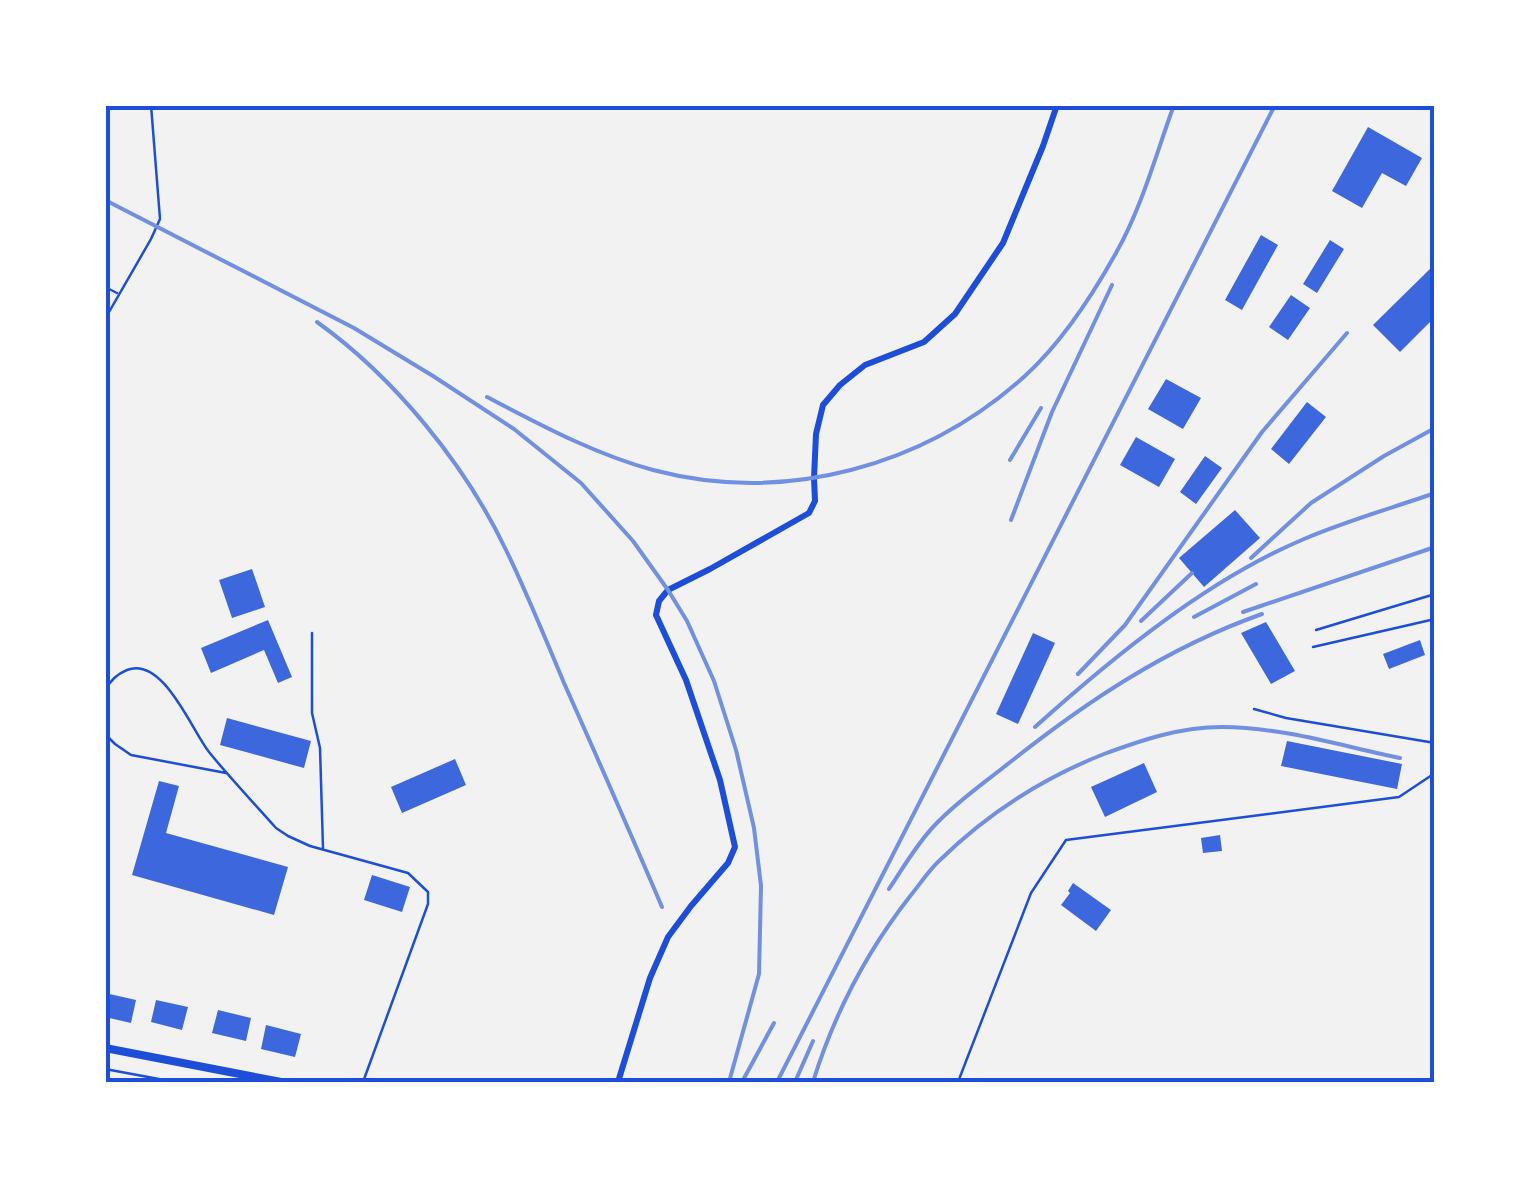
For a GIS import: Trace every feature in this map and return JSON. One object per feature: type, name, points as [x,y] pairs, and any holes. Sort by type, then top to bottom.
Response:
[{"type":"street","points":[[618,1082],[650,978],[668,937],[728,863],[735,846],[720,780],[686,680],[656,614],[659,601],[668,590],[809,513],[816,500],[816,434],[823,405],[840,385],[866,365],[924,342],[954,314],[1003,243],[1057,105]]},
{"type":"street","points":[[105,1048],[281,1082]]},
{"type":"lane","points":[[105,319],[160,218],[151,105]]},
{"type":"lane","points":[[105,287],[118,294]]},
{"type":"lane","points":[[1316,630],[1435,594]]},
{"type":"lane","points":[[1313,647],[1435,619]]},
{"type":"lane","points":[[312,633],[312,713],[320,748],[323,849]]},
{"type":"lane","points":[[105,691],[107,684],[130,668],[143,669],[162,680],[202,744],[276,828],[299,842],[408,873],[428,892],[428,904],[363,1082]]},
{"type":"lane","points":[[1254,709],[1435,743]]},
{"type":"lane","points":[[105,734],[132,755],[228,774]]},
{"type":"lane","points":[[958,1082],[1031,894],[1066,840],[1400,797],[1435,773]]},
{"type":"path","points":[[105,1070],[175,1082]]},
{"type":"building","points":[[1368,127],[1422,158],[1406,186],[1382,173],[1362,208],[1332,191]]},
{"type":"building","points":[[1261,235],[1278,245],[1242,310],[1225,300]]},
{"type":"building","points":[[1330,240],[1344,249],[1317,293],[1303,284]]},
{"type":"building","points":[[1435,264],[1435,317],[1400,352],[1373,325]]},
{"type":"building","points":[[1291,295],[1310,308],[1288,340],[1269,327]]},
{"type":"building","points":[[1166,379],[1201,398],[1183,429],[1148,409]]},
{"type":"building","points":[[1307,402],[1326,417],[1289,464],[1271,449]]},
{"type":"building","points":[[1136,437],[1175,459],[1159,487],[1120,465]]},
{"type":"building","points":[[1205,456],[1222,468],[1196,504],[1180,492]]},
{"type":"building","points":[[1235,510],[1260,538],[1204,587],[1179,558]]},
{"type":"building","points":[[252,569],[265,607],[232,618],[219,580]]},
{"type":"building","points":[[268,620],[292,677],[278,683],[264,650],[211,673],[201,648]]},
{"type":"building","points":[[1266,622],[1295,671],[1271,684],[1241,633]]},
{"type":"building","points":[[1033,633],[1055,643],[1018,724],[996,714]]},
{"type":"building","points":[[1420,640],[1425,655],[1389,669],[1383,654]]},
{"type":"building","points":[[227,718],[311,741],[304,768],[220,745]]},
{"type":"building","points":[[1287,741],[1402,764],[1397,789],[1281,766]]},
{"type":"building","points":[[455,759],[466,785],[402,813],[391,787]]},
{"type":"building","points":[[1144,763],[1157,792],[1105,817],[1091,787]]},
{"type":"building","points":[[159,781],[179,786],[166,833],[288,867],[274,915],[132,875]]},
{"type":"building","points":[[1220,835],[1222,851],[1203,853],[1201,838]]},
{"type":"building","points":[[372,875],[410,887],[402,912],[364,900]]},
{"type":"building","points":[[1073,883],[1111,910],[1096,931],[1061,905]]},
{"type":"building","points":[[105,993],[136,1000],[131,1023],[105,1017]]},
{"type":"building","points":[[156,1000],[188,1007],[182,1030],[151,1022]]},
{"type":"building","points":[[218,1010],[251,1018],[246,1041],[212,1033]]},
{"type":"building","points":[[266,1025],[301,1034],[295,1057],[261,1049]]},
{"type":"railway","points":[[487,397],[610,456],[703,480],[753,483],[803,479],[852,470],[899,454],[987,407],[1040,362],[1064,333],[1125,235],[1174,105]]},
{"type":"railway","points":[[777,1082],[1275,105]]},
{"type":"railway","points":[[105,200],[354,328],[514,429],[581,483],[633,541],[668,590],[714,681],[736,750],[754,828],[761,886],[759,974],[729,1082]]},
{"type":"railway","points":[[1011,520],[1052,412],[1112,285]]},
{"type":"railway","points":[[317,322],[373,369],[425,424],[489,518],[662,907]]},
{"type":"railway","points":[[1078,674],[1125,625],[1262,432],[1347,333]]},
{"type":"railway","points":[[1010,460],[1041,408]]},
{"type":"railway","points":[[1251,558],[1311,503],[1435,428]]},
{"type":"railway","points":[[1035,727],[1162,622],[1232,576],[1320,532],[1435,493]]},
{"type":"railway","points":[[1243,612],[1435,547]]},
{"type":"railway","points":[[1141,621],[1192,573]]},
{"type":"railway","points":[[1194,617],[1256,584]]},
{"type":"railway","points":[[889,889],[921,841],[942,818],[1065,721],[1159,660],[1262,614]]},
{"type":"railway","points":[[813,1082],[853,984],[911,895],[958,843],[1038,786],[1118,749],[1191,729],[1244,728],[1289,734],[1400,758]]},
{"type":"railway","points":[[742,1082],[774,1023]]},
{"type":"railway","points":[[795,1082],[813,1041]]}]
